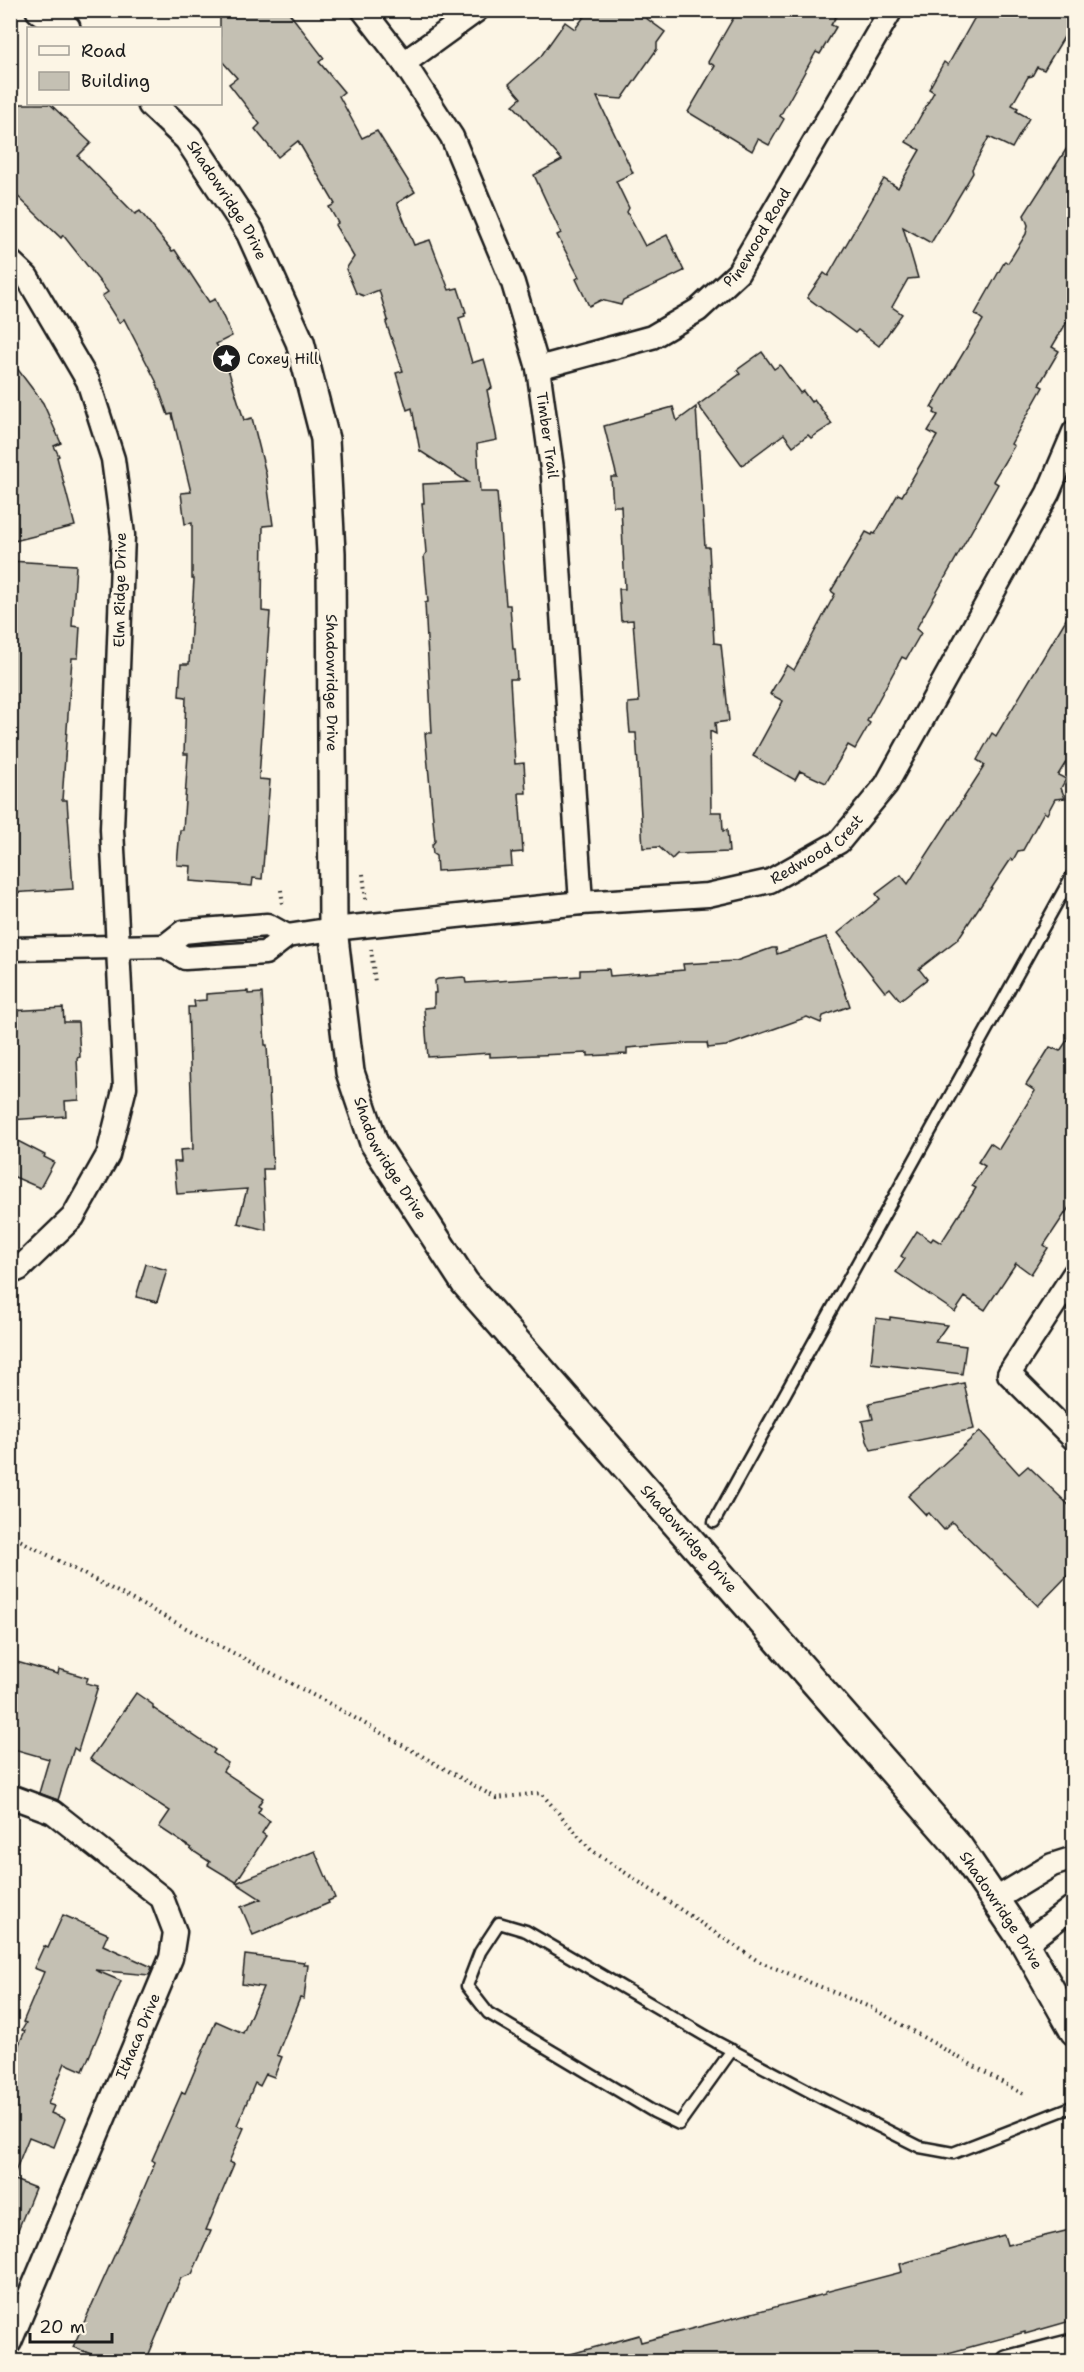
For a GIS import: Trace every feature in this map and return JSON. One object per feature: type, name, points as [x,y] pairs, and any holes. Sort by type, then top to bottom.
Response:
[{"type":"street","points":[[40,10],[65,27]]},
{"type":"street","name":"Timber Trail","points":[[363,10],[404,63],[452,137],[513,283],[538,368],[553,477],[581,903]]},
{"type":"street","points":[[404,63],[477,10]]},
{"type":"street","name":"Pinewood Road","points":[[538,368],[652,337],[698,310],[738,273],[891,10]]},
{"type":"street","name":"Shadowridge Drive","points":[[153,105],[188,138],[250,232],[300,342],[322,424],[325,439],[331,553],[333,929],[350,1072],[374,1143],[465,1283],[959,1847],[1025,1944],[1074,2031]]},
{"type":"street","name":"Elm Ridge Drive","points":[[10,261],[27,277],[88,381],[113,459],[123,535],[112,829],[125,1087],[108,1155],[73,1217],[19,1269],[10,1273]]},
{"type":"street","name":"Redwood Crest","points":[[119,947],[165,946],[183,932],[267,925],[287,936],[333,929],[581,903],[708,895],[770,881],[839,842],[886,785],[1048,493],[1074,432]]},
{"type":"street","points":[[10,949],[119,947]]},
{"type":"street","points":[[1074,1274],[1009,1374],[1074,1439]]},
{"type":"street","name":"Ithaca Drive","points":[[10,1796],[53,1812],[162,1898],[176,1932],[171,1958],[10,2342]]},
{"type":"street","points":[[996,1899],[1052,1865],[1074,1858]]},
{"type":"street","points":[[1025,1944],[1074,1906]]},
{"type":"street","points":[[1008,2361],[1074,2345]]},
{"type":"lane","points":[[714,1522],[1074,872]]},
{"type":"lane","points":[[732,2050],[679,2124],[654,2112],[488,2013],[467,1986],[480,1952],[500,1923],[526,1931],[732,2050],[824,2099],[920,2146],[953,2153],[1074,2106]]},
{"type":"path","points":[[10,1535],[330,1704],[496,1798],[541,1793],[591,1850],[758,1962],[872,2008],[1023,2094]]},
{"type":"building","points":[[220,10],[287,10],[324,58],[319,62],[344,92],[339,96],[362,138],[377,131],[415,192],[397,203],[414,245],[430,240],[449,290],[458,288],[466,312],[465,316],[459,318],[472,363],[484,359],[492,388],[487,390],[497,440],[477,444],[480,492],[497,492],[506,605],[510,605],[517,679],[510,679],[515,764],[524,763],[526,793],[519,793],[523,852],[511,853],[512,866],[437,871],[436,856],[433,854],[432,845],[435,841],[425,733],[432,733],[425,603],[428,602],[424,556],[426,553],[422,503],[424,503],[423,484],[468,482],[420,451],[412,408],[407,410],[396,373],[403,371],[386,323],[388,320],[379,290],[364,296],[356,293],[346,269],[354,257],[335,225],[338,223],[329,207],[335,204],[298,141],[278,157],[255,129],[260,124],[229,84],[237,78],[222,61],[222,27],[220,27]]},
{"type":"building","points":[[589,10],[635,10],[665,32],[657,43],[657,49],[622,99],[597,97],[633,173],[616,181],[629,208],[627,212],[645,246],[667,235],[684,271],[623,300],[621,305],[601,300],[589,306],[576,279],[579,277],[557,235],[561,233],[534,175],[562,160],[513,105],[521,98],[509,84],[541,56],[565,22],[575,29]]},
{"type":"building","points":[[738,10],[840,10],[831,25],[836,27],[820,54],[816,52],[780,116],[784,119],[769,145],[758,139],[752,151],[688,112],[715,66],[708,62]]},
{"type":"building","points":[[979,10],[1074,10],[1074,31],[1067,32],[1044,70],[1037,67],[1032,76],[1028,77],[1012,105],[1018,108],[1016,111],[1029,118],[1012,148],[989,137],[972,169],[973,173],[931,243],[903,227],[918,278],[908,279],[892,307],[902,314],[879,346],[858,330],[855,333],[808,296],[824,273],[828,276],[884,179],[898,188],[920,150],[906,142],[934,92],[929,89],[944,62],[948,65]]},
{"type":"building","points":[[10,104],[51,105],[91,143],[78,156],[135,214],[140,211],[172,251],[175,250],[209,302],[215,299],[232,336],[216,344],[224,356],[244,420],[252,418],[266,474],[273,525],[263,526],[262,611],[270,612],[259,779],[270,780],[262,879],[253,878],[252,886],[190,881],[191,866],[177,865],[180,830],[183,830],[188,754],[184,754],[186,697],[179,696],[181,664],[189,664],[194,579],[192,579],[192,523],[185,524],[181,493],[191,492],[172,414],[168,415],[156,381],[124,319],[119,323],[102,296],[108,292],[63,235],[61,238],[10,189]]},
{"type":"building","points":[[1074,137],[1074,310],[1052,347],[1059,351],[1039,385],[1043,387],[1011,444],[1014,446],[993,481],[998,484],[916,629],[921,633],[906,659],[902,657],[867,721],[870,723],[855,749],[848,745],[826,783],[800,771],[795,780],[753,756],[783,701],[770,694],[787,665],[794,670],[835,594],[831,591],[866,532],[875,534],[898,494],[902,496],[937,436],[928,431],[938,415],[931,407],[983,320],[975,314],[1005,261],[1008,263],[1026,234],[1028,225],[1024,215]]},
{"type":"building","points":[[762,352],[774,369],[780,365],[800,393],[803,391],[811,402],[814,399],[832,424],[811,438],[808,435],[793,446],[784,434],[742,465],[698,405],[740,374],[737,370]]},
{"type":"building","points":[[10,359],[43,403],[61,443],[54,446],[59,456],[57,457],[75,526],[10,542]]},
{"type":"building","points":[[673,407],[677,421],[696,407],[705,547],[709,547],[714,643],[721,644],[729,721],[715,723],[716,734],[710,731],[711,812],[722,812],[723,831],[727,830],[729,852],[677,854],[672,859],[659,847],[643,848],[636,733],[630,733],[628,711],[628,703],[639,702],[633,620],[621,621],[619,589],[625,589],[621,506],[613,506],[611,477],[617,477],[604,426]]},
{"type":"building","points":[[10,561],[76,565],[72,626],[80,627],[78,658],[72,658],[62,800],[67,800],[73,889],[10,893]]},
{"type":"building","points":[[1074,606],[1074,749],[1058,775],[1066,779],[1061,788],[1065,798],[1055,799],[1047,814],[1044,812],[1023,850],[1018,851],[1013,860],[1011,859],[958,939],[919,969],[927,979],[900,1000],[890,988],[885,992],[838,933],[880,899],[876,894],[901,875],[908,884],[985,765],[977,760],[992,733],[996,736]]},
{"type":"building","points":[[826,937],[850,1006],[823,1016],[821,1023],[807,1017],[726,1046],[708,1048],[707,1043],[689,1043],[627,1048],[627,1054],[588,1056],[588,1053],[490,1057],[490,1053],[428,1057],[424,1008],[434,1007],[435,981],[438,979],[463,977],[466,983],[580,976],[580,970],[609,969],[610,976],[684,970],[683,964],[736,961],[772,948],[776,948],[777,954]]},
{"type":"building","points":[[248,991],[248,994],[262,993],[265,1045],[267,1045],[273,1169],[263,1169],[266,1230],[238,1223],[247,1189],[177,1194],[174,1162],[181,1162],[180,1150],[193,1149],[188,1007],[195,1007],[194,1001],[206,1000],[206,994]]},
{"type":"building","points":[[63,1008],[64,1022],[78,1022],[79,1100],[65,1101],[66,1116],[10,1120],[10,1011]]},
{"type":"building","points":[[1074,1030],[1074,1200],[1044,1245],[1048,1248],[1031,1274],[1016,1263],[985,1310],[965,1297],[955,1312],[896,1272],[905,1259],[901,1256],[917,1231],[931,1241],[933,1238],[941,1243],[976,1188],[972,1186],[985,1166],[978,1162],[990,1143],[999,1149],[1035,1091],[1026,1085],[1050,1047],[1060,1051]]},
{"type":"building","points":[[10,1137],[54,1162],[40,1188],[10,1175]]},
{"type":"building","points":[[146,1264],[167,1270],[157,1302],[136,1297]]},
{"type":"building","points":[[890,1317],[947,1325],[935,1342],[966,1346],[962,1374],[871,1363],[876,1318],[890,1320]]},
{"type":"building","points":[[964,1383],[974,1429],[871,1450],[862,1421],[873,1419],[869,1403]]},
{"type":"building","points":[[980,1431],[1019,1474],[1028,1466],[1074,1510],[1074,1569],[1038,1606],[952,1522],[944,1530],[929,1513],[926,1515],[908,1496]]},
{"type":"building","points":[[10,1660],[58,1674],[59,1669],[88,1678],[86,1683],[98,1686],[78,1751],[74,1748],[58,1800],[39,1793],[49,1759],[10,1748]]},
{"type":"building","points":[[136,1693],[153,1705],[153,1708],[215,1750],[213,1753],[228,1763],[223,1771],[263,1798],[258,1806],[261,1808],[258,1813],[270,1821],[262,1833],[266,1836],[236,1882],[208,1865],[210,1862],[159,1827],[170,1811],[90,1759]]},
{"type":"building","points":[[315,1851],[335,1898],[328,1901],[329,1903],[253,1935],[241,1907],[261,1899],[236,1883]]},
{"type":"building","points":[[63,1915],[108,1934],[103,1945],[152,1967],[149,1975],[95,1970],[121,1981],[83,2071],[65,2063],[48,2104],[54,2106],[51,2113],[65,2119],[54,2147],[29,2137],[12,2179],[35,2188],[11,2247],[10,2064],[25,2031],[22,2030],[26,2023],[23,2022],[44,1972],[34,1968],[44,1946],[48,1948]]},
{"type":"building","points":[[245,1955],[304,1962],[303,1965],[308,1965],[304,1999],[300,1998],[277,2055],[282,2057],[274,2077],[266,2074],[260,2086],[255,2083],[237,2125],[244,2128],[229,2162],[234,2164],[206,2230],[211,2231],[192,2274],[181,2278],[146,2361],[94,2361],[96,2356],[73,2347],[136,2207],[155,2162],[152,2160],[182,2092],[185,2093],[216,2021],[243,2033],[263,1987],[242,1984]]},
{"type":"building","points":[[1074,2229],[1074,2320],[1025,2334],[1025,2332],[919,2361],[568,2361],[567,2355],[639,2335],[641,2342],[902,2272],[900,2264],[1004,2235],[1007,2245]]},
{"type":"place","name":"Coxey Hill","points":[[226,359]]}]
